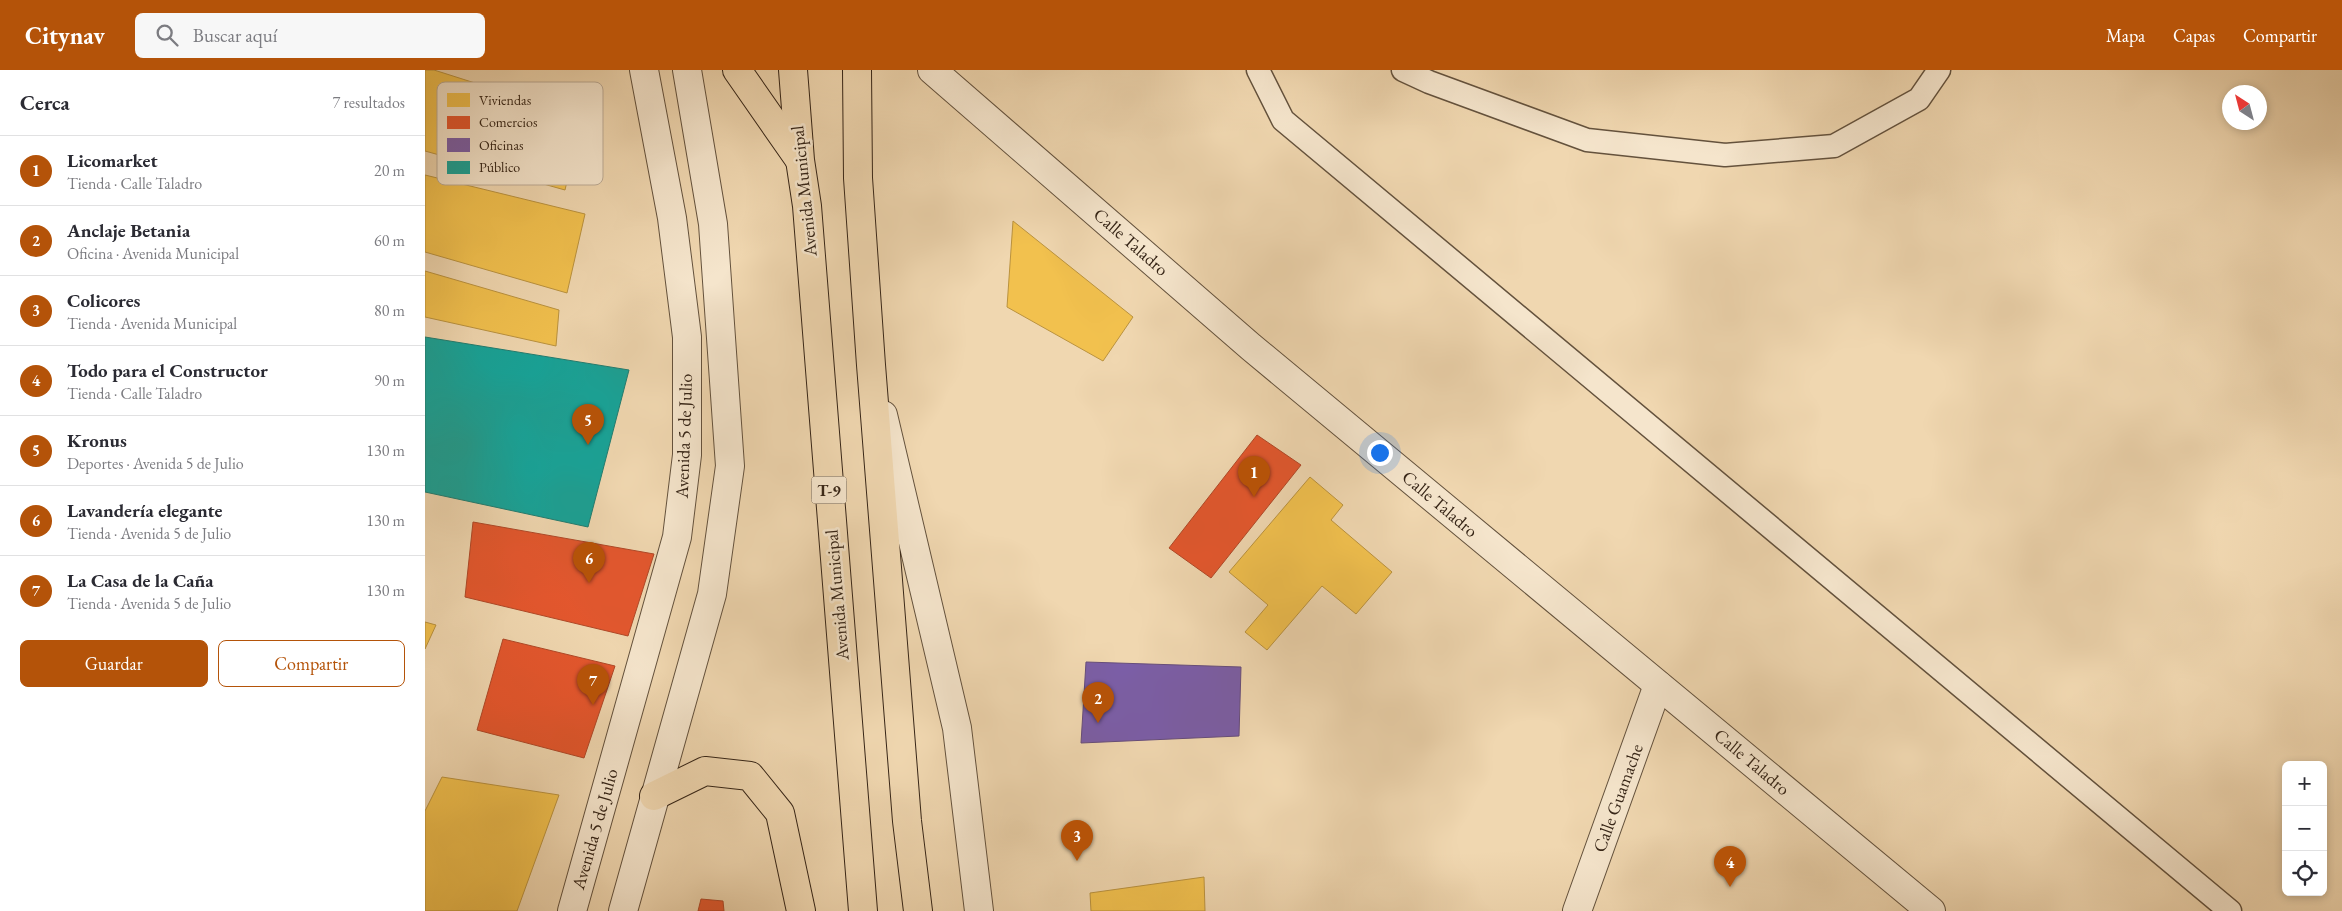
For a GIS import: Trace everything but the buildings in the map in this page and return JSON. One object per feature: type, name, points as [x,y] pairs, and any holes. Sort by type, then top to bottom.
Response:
[{"type":"highway","points":[[737,70],[800,160]]},
{"type":"highway","name":"Avenida Municipal","points":[[793,70],[800,160],[807,216],[863,911]]},
{"type":"highway","points":[[857,70],[858,178],[871,365],[907,821],[918,911]]},
{"type":"highway","points":[[654,796],[705,771],[751,776],[780,813],[801,911]]},
{"type":"street","name":"Avenida 5 de Julio","points":[[572,911],[677,537],[687,455],[687,337],[672,218],[645,70]]},
{"type":"street","points":[[623,911],[712,594],[730,466],[713,224],[687,70]]},
{"type":"street","name":"Calle Taladro","points":[[932,70],[1251,347],[1931,911]]},
{"type":"street","points":[[871,365],[957,728],[979,911]]},
{"type":"street","name":"Calle Guamache","points":[[1577,911],[1658,685]]},
{"type":"lane","points":[[1258,70],[1283,120],[2230,911]]},
{"type":"lane","points":[[1403,70],[1429,82],[1587,140],[1725,155],[1834,146],[1919,99],[1939,70]]},
{"type":"place","name":"Kronus","points":[[588,445]]},
{"type":"place","name":"Licomarket","points":[[1254,497]]},
{"type":"place","name":"Lavandería elegante","points":[[589,583]]},
{"type":"place","name":"La Casa de la Caña","points":[[593,705]]},
{"type":"place","name":"Anclaje Betania","points":[[1098,723]]},
{"type":"place","name":"Colicores","points":[[1077,861]]},
{"type":"place","name":"Todo para el Constructor","points":[[1730,887]]}]
